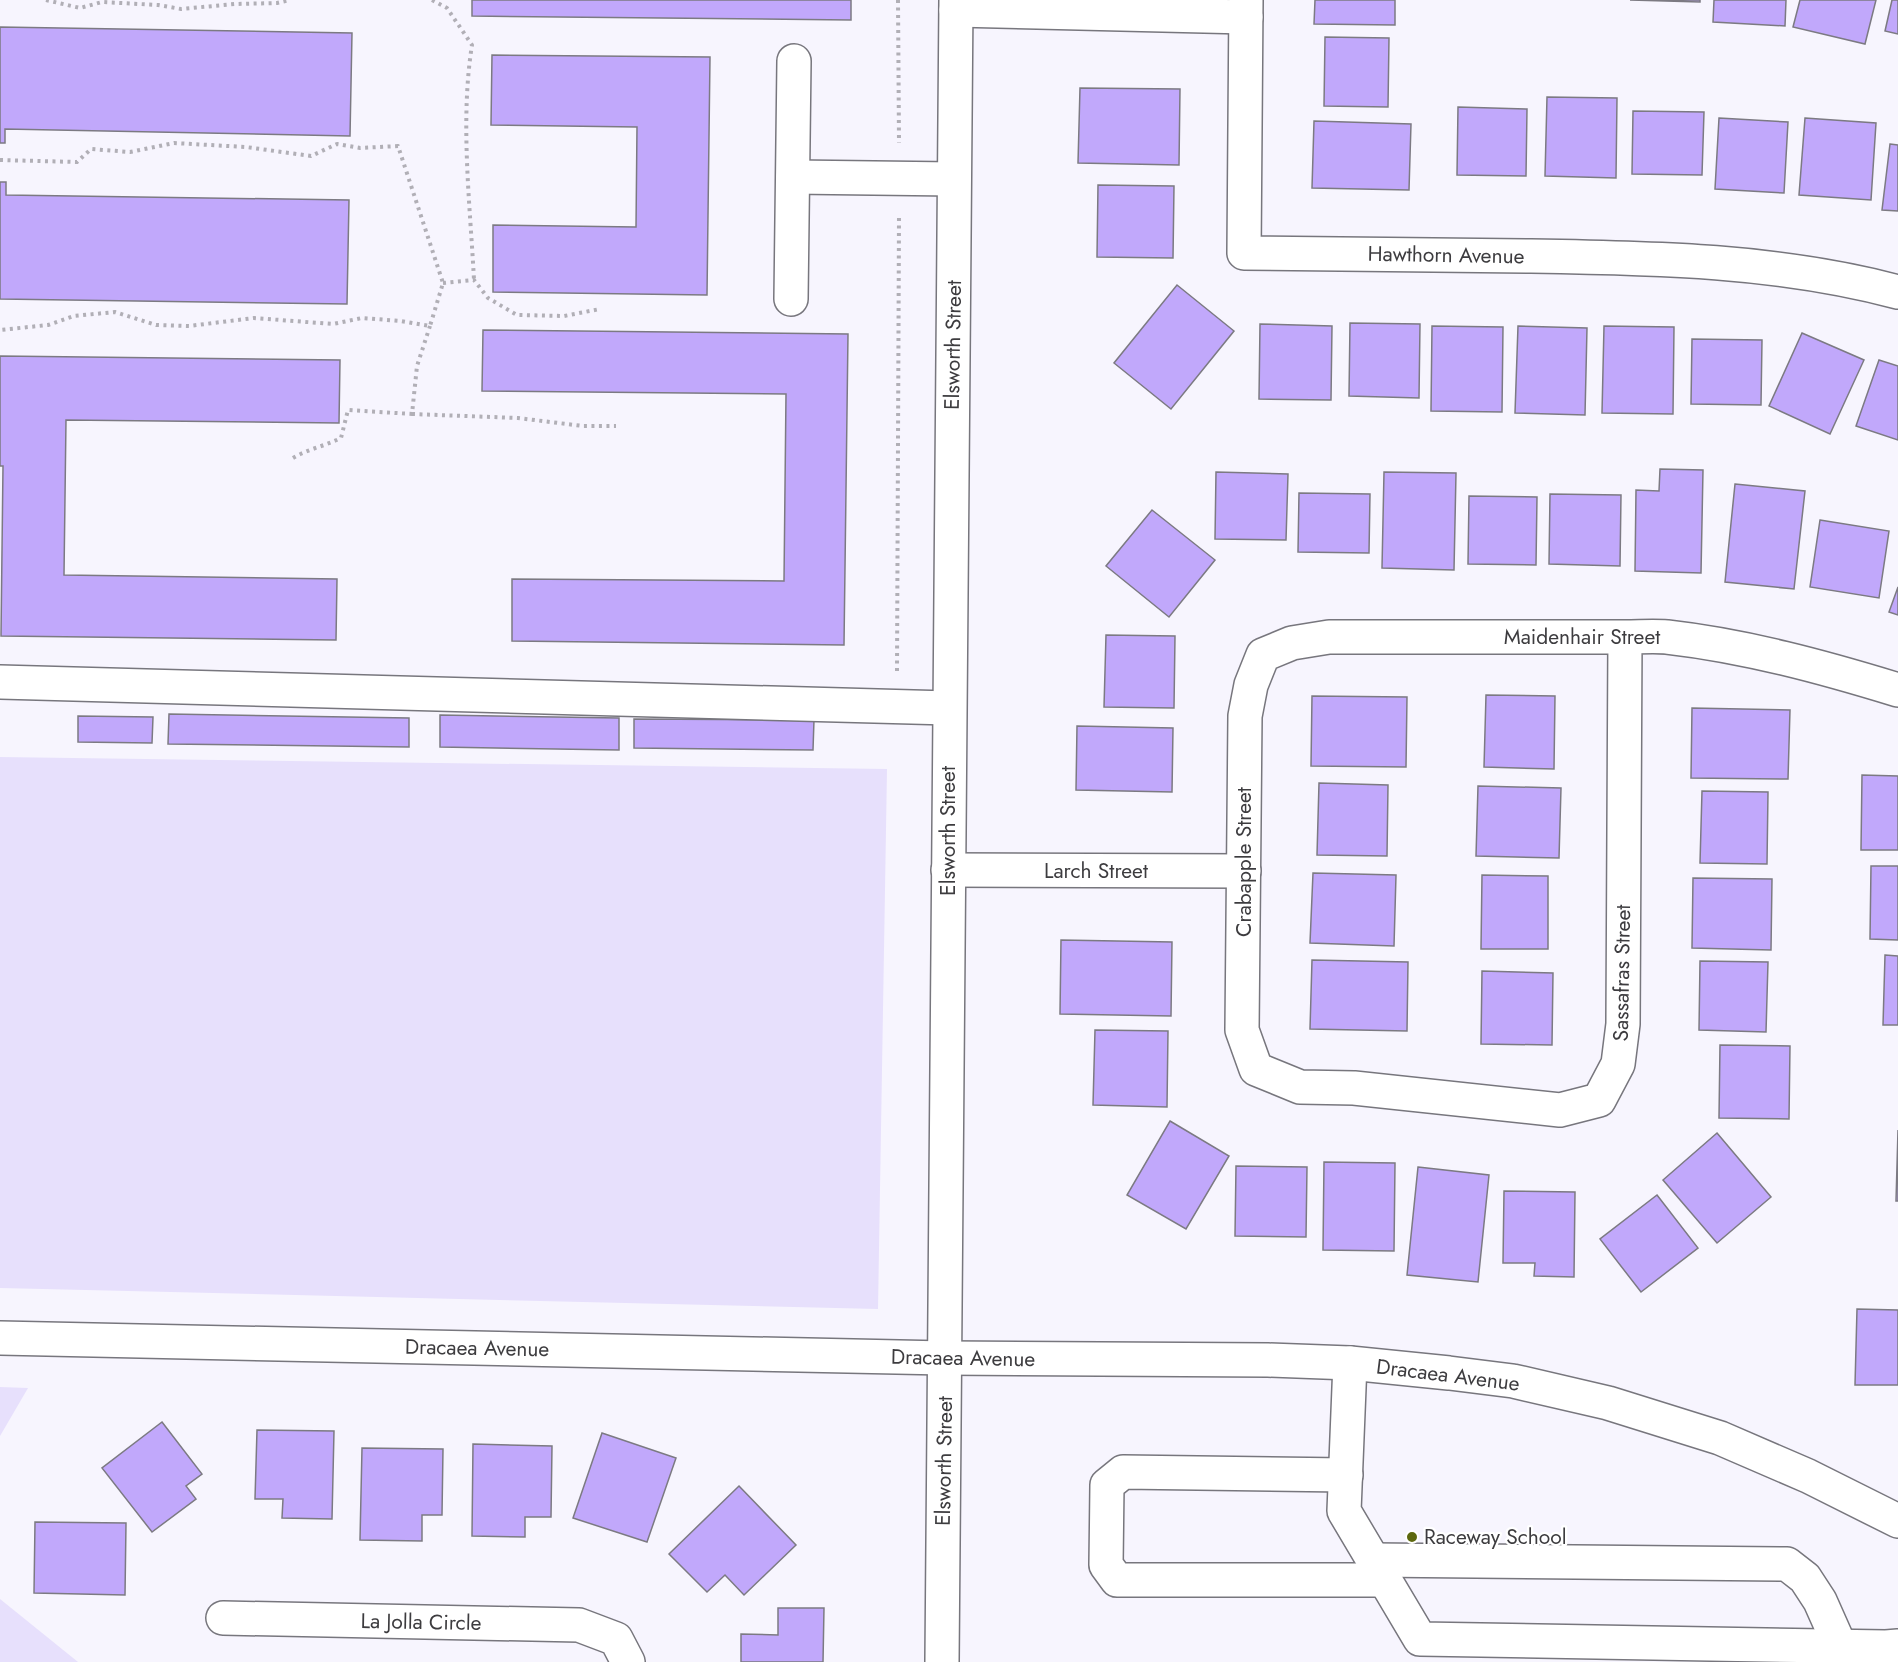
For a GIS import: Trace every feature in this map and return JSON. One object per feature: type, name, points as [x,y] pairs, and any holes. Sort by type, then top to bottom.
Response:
[{"type":"street","points":[[956,5],[1246,8]]},
{"type":"street","name":"Elsworth Street","points":[[942,1662],[956,5]]},
{"type":"street","name":"Hawthorn Avenue","points":[[1246,8],[1244,252],[1653,258],[1761,266],[1862,282],[1898,292]]},
{"type":"street","points":[[790,299],[794,61]]},
{"type":"street","points":[[793,177],[954,179]]},
{"type":"street","name":"Maidenhair Street","points":[[1263,655],[1292,643],[1329,637],[1665,637],[1739,649],[1820,666],[1898,690]]},
{"type":"street","name":"Sassafras Street","points":[[1256,1070],[1300,1087],[1354,1088],[1560,1110],[1599,1100],[1618,1064],[1623,1024],[1625,637]]},
{"type":"street","name":"Crabapple Street","points":[[1256,1070],[1242,1030],[1245,716],[1251,685],[1263,655]]},
{"type":"street","points":[[0,682],[950,708]]},
{"type":"street","name":"Larch Street","points":[[948,870],[1244,871]]},
{"type":"street","name":"Dracaea Avenue","points":[[0,1338],[945,1358],[1268,1360],[1350,1363],[1513,1381],[1608,1403],[1720,1438],[1808,1476],[1898,1521]]},
{"type":"street","points":[[1350,1363],[1344,1511],[1420,1639],[1898,1646]]},
{"type":"street","points":[[1346,1475],[1123,1472],[1107,1485],[1106,1565],[1117,1580],[1379,1570],[1787,1564],[1805,1578],[1820,1601],[1840,1646]]},
{"type":"street","name":"La Jolla Circle","points":[[223,1618],[579,1625],[622,1651]]},
{"type":"path","points":[[46,0],[80,8],[102,2],[158,5],[181,9],[277,3],[290,0]]},
{"type":"path","points":[[432,0],[447,8],[472,45],[466,79],[468,176],[474,280],[488,298],[517,315],[564,316],[600,309]]},
{"type":"path","points":[[897,707],[898,0]]},
{"type":"path","points":[[0,160],[77,162],[91,149],[130,152],[174,143],[246,147],[311,156],[337,144],[360,148],[398,146],[443,284],[417,366],[412,414]]},
{"type":"path","points":[[443,284],[474,280]]},
{"type":"path","points":[[0,330],[48,325],[74,316],[115,312],[156,325],[189,326],[254,318],[333,324],[362,318],[430,326]]},
{"type":"path","points":[[293,458],[303,451],[324,447],[341,438],[348,410],[518,418],[583,426],[616,426]]},
{"type":"shaded area","points":[[0,757],[887,769],[878,1309],[0,1288]]},
{"type":"shaded area","points":[[0,1387],[28,1388],[0,1436]]},
{"type":"shaded area","points":[[0,1599],[78,1662],[0,1662]]},
{"type":"building","points":[[472,0],[851,0],[851,20],[472,16]]},
{"type":"building","points":[[1315,0],[1395,0],[1395,25],[1314,24]]},
{"type":"building","points":[[1630,0],[1700,0],[1700,2]]},
{"type":"building","points":[[1714,0],[1786,0],[1785,26],[1713,22]]},
{"type":"building","points":[[1800,0],[1876,0],[1865,44],[1793,27]]},
{"type":"building","points":[[1892,0],[1898,0],[1898,34],[1885,31]]},
{"type":"building","points":[[0,27],[352,33],[350,136],[5,129],[5,143],[0,143]]},
{"type":"building","points":[[1325,37],[1389,38],[1388,107],[1324,106]]},
{"type":"building","points":[[492,55],[710,57],[707,295],[493,292],[493,225],[636,227],[637,127],[491,125]]},
{"type":"building","points":[[1080,88],[1180,89],[1179,165],[1078,163]]},
{"type":"building","points":[[1547,97],[1617,98],[1616,178],[1545,176]]},
{"type":"building","points":[[1458,107],[1527,109],[1526,176],[1457,175]]},
{"type":"building","points":[[1633,111],[1704,112],[1702,175],[1632,174]]},
{"type":"building","points":[[1719,118],[1788,122],[1784,193],[1715,189]]},
{"type":"building","points":[[1805,118],[1876,123],[1871,200],[1799,195]]},
{"type":"building","points":[[1314,121],[1411,124],[1409,190],[1312,188]]},
{"type":"building","points":[[1890,144],[1898,145],[1898,211],[1882,210]]},
{"type":"building","points":[[0,182],[6,182],[6,195],[349,200],[347,304],[0,299]]},
{"type":"building","points":[[1098,185],[1174,186],[1173,258],[1097,257]]},
{"type":"building","points":[[1177,285],[1234,331],[1171,409],[1114,363]]},
{"type":"building","points":[[1350,323],[1420,324],[1419,398],[1349,396]]},
{"type":"building","points":[[1260,324],[1332,326],[1331,400],[1259,399]]},
{"type":"building","points":[[1432,326],[1503,327],[1502,412],[1431,411]]},
{"type":"building","points":[[1518,326],[1587,328],[1585,415],[1515,413]]},
{"type":"building","points":[[1604,326],[1674,327],[1673,414],[1602,413]]},
{"type":"building","points":[[483,330],[848,334],[844,645],[512,641],[512,579],[784,581],[786,394],[482,391]]},
{"type":"building","points":[[1802,333],[1864,360],[1830,434],[1769,406]]},
{"type":"building","points":[[1692,339],[1762,340],[1761,405],[1691,404]]},
{"type":"building","points":[[0,356],[340,360],[339,423],[66,420],[64,575],[337,579],[336,640],[1,636],[3,466],[0,466]]},
{"type":"building","points":[[1879,360],[1898,366],[1898,440],[1856,426]]},
{"type":"building","points":[[1660,469],[1703,470],[1701,573],[1635,571],[1636,490],[1659,491]]},
{"type":"building","points":[[1216,472],[1288,474],[1286,540],[1215,539]]},
{"type":"building","points":[[1384,472],[1456,473],[1454,570],[1382,568]]},
{"type":"building","points":[[1735,484],[1805,491],[1794,589],[1725,582]]},
{"type":"building","points":[[1299,493],[1370,494],[1369,553],[1298,552]]},
{"type":"building","points":[[1550,494],[1621,495],[1620,566],[1549,564]]},
{"type":"building","points":[[1469,496],[1537,497],[1536,565],[1468,564]]},
{"type":"building","points":[[1152,510],[1215,560],[1169,617],[1106,566]]},
{"type":"building","points":[[1820,520],[1889,531],[1879,598],[1810,587]]},
{"type":"building","points":[[1898,587],[1898,615],[1889,612]]},
{"type":"building","points":[[1106,635],[1175,636],[1174,708],[1104,707]]},
{"type":"building","points":[[1486,695],[1555,696],[1554,769],[1484,767]]},
{"type":"building","points":[[1312,696],[1407,697],[1406,767],[1311,766]]},
{"type":"building","points":[[1692,708],[1790,710],[1788,779],[1691,778]]},
{"type":"building","points":[[169,714],[409,718],[409,747],[168,744]]},
{"type":"building","points":[[440,715],[619,718],[619,750],[440,747]]},
{"type":"building","points":[[78,716],[153,717],[152,743],[78,742]]},
{"type":"building","points":[[634,719],[814,720],[813,750],[634,748]]},
{"type":"building","points":[[1077,726],[1173,728],[1172,792],[1076,790]]},
{"type":"building","points":[[1862,775],[1898,776],[1898,850],[1861,850]]},
{"type":"building","points":[[1319,783],[1388,785],[1387,856],[1317,855]]},
{"type":"building","points":[[1478,786],[1561,788],[1559,858],[1476,856]]},
{"type":"building","points":[[1702,791],[1768,792],[1767,864],[1700,863]]},
{"type":"building","points":[[1871,866],[1898,866],[1898,940],[1870,939]]},
{"type":"building","points":[[1313,873],[1396,875],[1394,946],[1310,943]]},
{"type":"building","points":[[1482,875],[1548,876],[1548,949],[1481,949]]},
{"type":"building","points":[[1693,878],[1772,879],[1771,950],[1692,948]]},
{"type":"building","points":[[1061,940],[1172,942],[1171,1016],[1060,1014]]},
{"type":"building","points":[[1885,955],[1898,956],[1898,1025],[1883,1025]]},
{"type":"building","points":[[1312,960],[1408,962],[1407,1031],[1310,1029]]},
{"type":"building","points":[[1700,961],[1768,962],[1766,1032],[1699,1030]]},
{"type":"building","points":[[1482,971],[1553,973],[1552,1045],[1481,1044]]},
{"type":"building","points":[[1095,1030],[1168,1031],[1167,1107],[1093,1105]]},
{"type":"building","points":[[1720,1045],[1790,1046],[1789,1119],[1719,1118]]},
{"type":"building","points":[[1170,1121],[1229,1156],[1186,1229],[1127,1195]]},
{"type":"building","points":[[1898,1130],[1898,1201],[1896,1201]]},
{"type":"building","points":[[1717,1133],[1771,1197],[1717,1243],[1663,1180]]},
{"type":"building","points":[[1324,1162],[1395,1163],[1394,1251],[1323,1250]]},
{"type":"building","points":[[1236,1166],[1307,1167],[1306,1237],[1235,1236]]},
{"type":"building","points":[[1418,1167],[1489,1175],[1478,1282],[1407,1275]]},
{"type":"building","points":[[1504,1191],[1575,1192],[1574,1277],[1534,1276],[1535,1263],[1503,1263]]},
{"type":"building","points":[[1657,1195],[1698,1248],[1641,1292],[1600,1239]]},
{"type":"building","points":[[1857,1309],[1898,1310],[1898,1385],[1855,1385]]},
{"type":"building","points":[[162,1422],[202,1474],[186,1486],[196,1499],[152,1532],[102,1468]]},
{"type":"building","points":[[257,1430],[334,1431],[332,1519],[282,1518],[283,1499],[255,1499]]},
{"type":"building","points":[[602,1433],[676,1458],[647,1542],[573,1518]]},
{"type":"building","points":[[473,1444],[552,1446],[551,1517],[525,1517],[525,1537],[472,1536]]},
{"type":"building","points":[[362,1448],[443,1449],[442,1515],[422,1515],[422,1541],[360,1540]]},
{"type":"building","points":[[739,1486],[796,1545],[744,1595],[725,1575],[707,1592],[669,1554]]},
{"type":"building","points":[[35,1522],[126,1523],[125,1595],[34,1593]]},
{"type":"building","points":[[778,1608],[824,1608],[823,1662],[741,1662],[741,1634],[778,1635]]},
{"type":"place","name":"Raceway School","points":[[1412,1537]]}]
